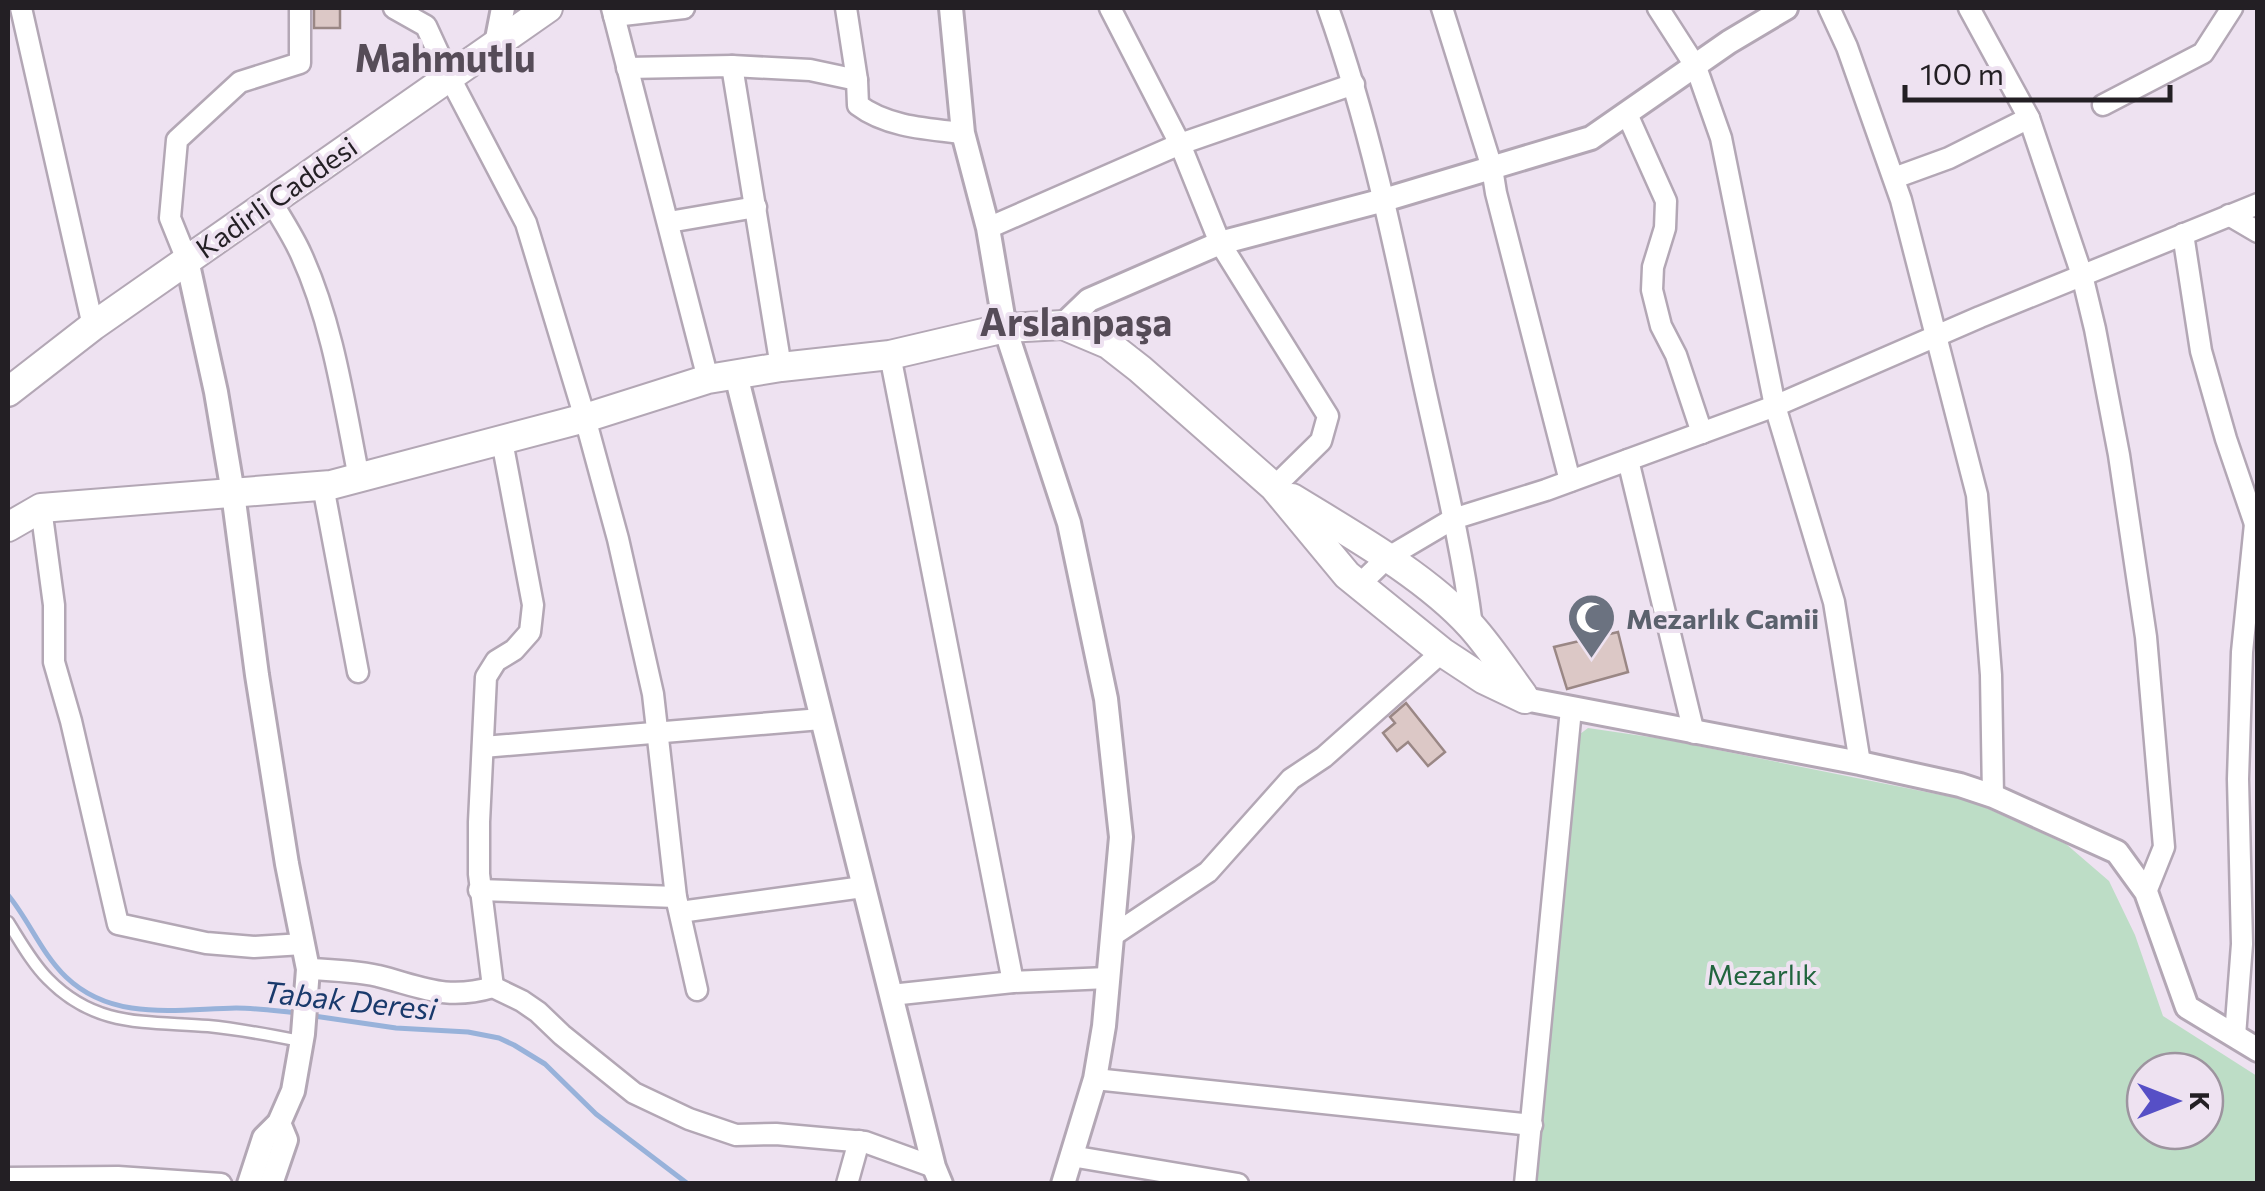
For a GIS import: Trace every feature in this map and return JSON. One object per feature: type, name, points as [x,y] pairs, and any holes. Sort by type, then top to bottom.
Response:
[{"type":"main road","name":"Kadirli Caddesi","points":[[8,392],[270,200],[548,8]]},
{"type":"main road","points":[[8,527],[40,508],[323,486],[502,441],[722,377],[890,356],[1006,328],[1063,326],[1108,344],[1274,487],[1387,558],[1442,598],[1472,626],[1526,700]]},
{"type":"main road","points":[[1274,487],[1346,575],[1442,652],[1483,679],[1526,700]]},
{"type":"street","points":[[22,8],[93,326]]},
{"type":"street","points":[[249,1184],[264,1138],[280,1124],[293,1091],[308,969],[256,675],[216,392],[187,260],[170,218],[177,140],[240,82],[300,62],[300,8]]},
{"type":"street","points":[[394,8],[426,26],[526,223],[585,418],[653,694],[678,904],[698,990]]},
{"type":"street","points":[[496,44],[503,8]]},
{"type":"street","points":[[684,8],[613,12],[669,222],[722,377],[821,719],[939,1179]]},
{"type":"street","points":[[846,8],[858,106],[871,115],[917,128],[963,133]]},
{"type":"street","points":[[950,8],[963,133],[988,228],[1006,328],[1069,523],[1106,699],[1121,836],[1104,1026],[1095,1078],[1063,1184]]},
{"type":"street","points":[[1110,8],[1180,144],[1220,243],[1328,416],[1321,441],[1274,487]]},
{"type":"street","points":[[1328,8],[1354,84],[1384,200],[1453,519],[1472,626]]},
{"type":"street","points":[[1442,8],[1492,168],[1570,481]]},
{"type":"street","points":[[1658,8],[1696,67],[1722,138],[1775,406],[1834,602],[1860,763]]},
{"type":"street","points":[[1063,326],[1089,300],[1220,243],[1384,200],[1590,138],[1729,42],[1786,8]]},
{"type":"street","points":[[1829,8],[1894,178],[1977,495],[1991,675],[1993,796]]},
{"type":"street","points":[[1969,8],[2028,118],[2096,329],[2146,637],[2164,847],[2146,892]]},
{"type":"street","points":[[2103,105],[2204,53],[2232,8]]},
{"type":"street","points":[[627,68],[732,66],[810,70],[857,80]]},
{"type":"street","points":[[732,66],[781,367]]},
{"type":"street","points":[[988,228],[1180,144],[1354,84]]},
{"type":"street","points":[[1627,114],[1666,201],[1664,228],[1652,266],[1652,290],[1661,326],[1676,355],[1702,433]]},
{"type":"street","points":[[1894,178],[1949,158],[2028,118]]},
{"type":"street","points":[[270,200],[301,254],[322,312],[358,478]]},
{"type":"street","points":[[1359,585],[1387,558],[1453,519],[1775,406],[2258,204]]},
{"type":"street","points":[[669,222],[756,207]]},
{"type":"street","points":[[2229,215],[2258,232]]},
{"type":"street","points":[[2183,234],[2201,351],[2226,439],[2256,521],[2250,654],[2238,778],[2242,944],[2235,1036]]},
{"type":"street","points":[[890,356],[1013,982]]},
{"type":"street","points":[[493,987],[480,890],[486,678],[496,661],[514,650],[530,632],[533,605],[502,441]]},
{"type":"street","points":[[1628,460],[1694,733]]},
{"type":"street","points":[[323,486],[358,672]]},
{"type":"street","points":[[40,508],[54,605],[54,662],[72,721],[118,924],[206,943],[254,947],[303,944]]},
{"type":"street","points":[[1112,936],[1208,872],[1291,779],[1324,756],[1442,652]]},
{"type":"street","points":[[1526,700],[1960,784],[2117,852],[2146,892],[2187,1008],[2258,1050]]},
{"type":"street","points":[[1525,1184],[1571,708]]},
{"type":"street","points":[[483,747],[821,719]]},
{"type":"street","points":[[480,890],[678,904],[864,887]]},
{"type":"street","points":[[308,969],[374,976],[440,994],[472,994],[493,987],[538,1012],[634,1093],[688,1119],[736,1136],[776,1134],[859,1142],[939,1179]]},
{"type":"street","points":[[891,995],[1013,982],[1108,978]]},
{"type":"street","points":[[1095,1078],[1532,1125]]},
{"type":"street","points":[[271,1184],[286,1140],[280,1124]]},
{"type":"street","points":[[847,1184],[859,1142]]},
{"type":"street","points":[[1071,1156],[1238,1184]]},
{"type":"street","points":[[8,1178],[118,1177],[222,1184]]},
{"type":"lane","points":[[8,922],[49,980],[74,1000],[104,1015],[140,1023],[302,1038]]},
{"type":"green space","name":"Mezarlık","points":[[1588,728],[1663,739],[1971,801],[2066,844],[2109,881],[2135,935],[2163,1016],[2218,1051],[2125,1051],[2125,1151],[2225,1151],[2225,1056],[2257,1076],[2257,1183],[1530,1184],[1572,740]]},
{"type":"building","points":[[314,8],[340,8],[340,28],[314,28]]},
{"type":"building","name":"Mezarlık Camii","points":[[1618,632],[1628,672],[1567,689],[1554,647]]},
{"type":"building","points":[[1406,703],[1445,752],[1428,766],[1408,742],[1397,751],[1383,733],[1395,723],[1390,717]]},
{"type":"waterway","name":"Tabak Deresi","points":[[8,895],[57,968],[84,991],[104,1001],[146,1010],[244,1008],[298,1013]]},
{"type":"waterway","name":"Tabak Deresi","points":[[314,1016],[499,1038],[545,1064],[596,1114],[688,1184]]},
{"type":"place","name":"Mezarlık Camii","points":[[1591,660]]},
{"type":"district","name":"Mahmutlu","points":[[445,56]]},
{"type":"district","name":"Arslanpaşa","points":[[1076,320]]}]
